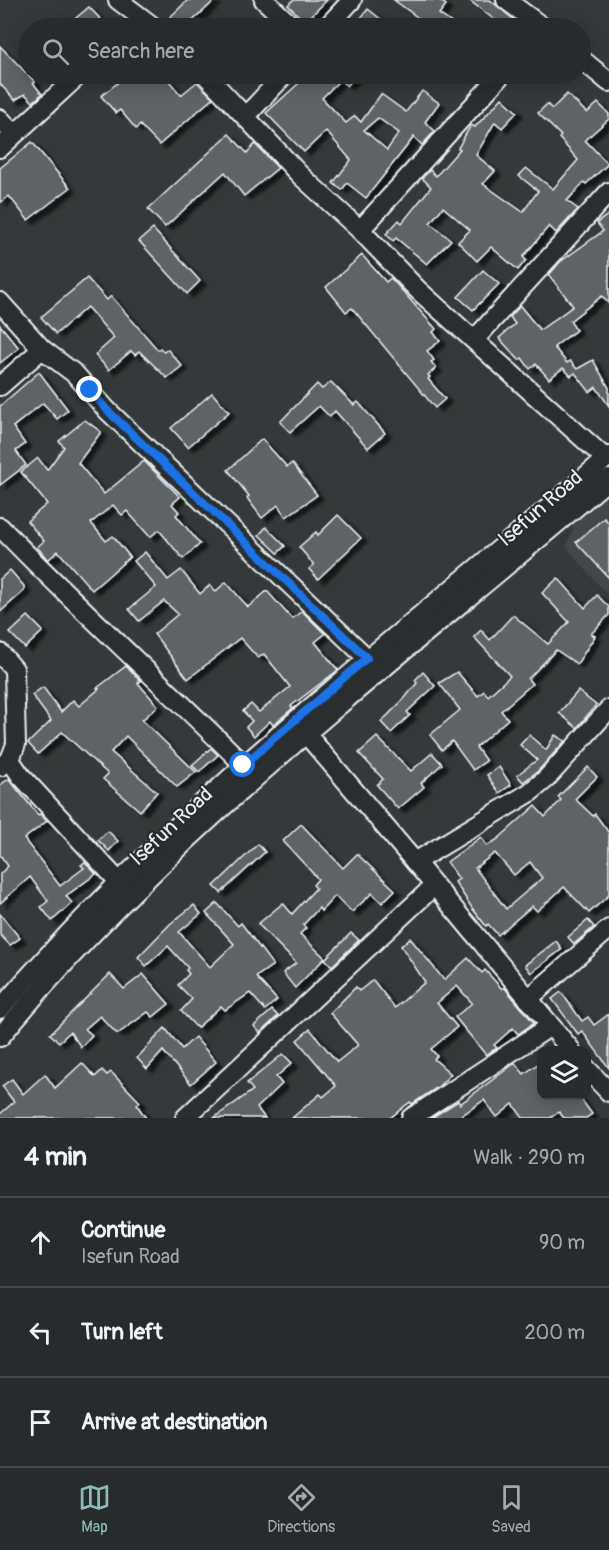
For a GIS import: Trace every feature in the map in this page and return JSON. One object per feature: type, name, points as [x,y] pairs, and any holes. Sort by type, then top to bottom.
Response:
[{"type":"street","points":[[118,0],[136,18]]},
{"type":"street","points":[[264,0],[283,18]]},
{"type":"street","points":[[335,18],[352,0]]},
{"type":"street","points":[[506,0],[530,18]]},
{"type":"street","points":[[591,67],[609,82]]},
{"type":"street","points":[[0,148],[69,84]]},
{"type":"street","points":[[215,84],[300,176],[360,230],[418,290],[475,339],[531,394],[608,458]]},
{"type":"street","points":[[246,115],[275,84]]},
{"type":"street","points":[[360,230],[493,84]]},
{"type":"street","points":[[0,119],[14,134]]},
{"type":"street","points":[[475,339],[609,192]]},
{"type":"street","points":[[0,302],[42,349],[75,374],[107,410],[367,658]]},
{"type":"street","points":[[0,386],[42,349]]},
{"type":"street","name":"Isefun Road","points":[[0,1009],[120,882],[243,765],[367,658],[502,549],[608,458]]},
{"type":"street","name":"Isefun Road","points":[[0,1037],[36,993],[132,895],[256,778],[378,671],[513,562],[609,479]]},
{"type":"street","points":[[0,527],[72,602],[153,674],[243,765]]},
{"type":"street","points":[[0,653],[14,669],[16,744],[5,763],[21,776],[120,882]]},
{"type":"street","points":[[415,862],[529,792],[546,779],[609,709]]},
{"type":"street","points":[[307,735],[567,1046]]},
{"type":"street","points":[[185,1118],[434,886]]},
{"type":"street","points":[[528,999],[609,929]]},
{"type":"street","points":[[411,1118],[549,1027]]},
{"type":"street","points":[[591,1073],[609,1092]]},
{"type":"shaded area","points":[[609,490],[609,597],[566,547],[577,517]]},
{"type":"building","points":[[188,0],[215,0],[196,18],[169,18]]},
{"type":"building","points":[[293,0],[327,0],[309,18],[301,18],[288,5]]},
{"type":"building","points":[[394,0],[439,0],[446,5],[439,14],[445,18],[418,18]]},
{"type":"building","points":[[469,0],[490,0],[512,18],[492,18]]},
{"type":"building","points":[[89,7],[99,18],[76,18]]},
{"type":"building","points":[[368,9],[379,18],[361,18]]},
{"type":"building","points":[[0,46],[18,65],[18,84],[34,84],[42,94],[33,102],[25,94],[15,100],[0,84]]},
{"type":"building","points":[[116,84],[172,84],[181,95],[195,84],[199,84],[213,98],[159,145],[140,125],[136,129],[120,110],[116,113],[101,96]]},
{"type":"building","points":[[298,84],[336,84],[322,98],[346,123],[355,116],[361,122],[381,94],[406,112],[422,91],[439,103],[425,122],[435,131],[422,145],[414,137],[366,198],[347,183],[342,190],[333,183],[351,160],[326,131],[304,152],[266,113]],"holes":[[[378,118],[399,133],[387,150],[364,130]]]},
{"type":"building","points":[[567,94],[587,113],[598,103],[609,114],[609,119],[585,140],[608,164],[586,184],[584,182],[567,201],[578,209],[556,233],[549,226],[523,257],[526,260],[518,270],[491,247],[477,261],[458,242],[470,230],[443,207],[430,223],[451,240],[427,264],[396,238],[393,241],[386,234],[399,220],[402,223],[431,187],[422,178],[430,170],[436,176],[460,149],[458,148],[471,125],[475,127],[502,98],[517,112],[502,128],[495,122],[476,155],[495,171],[483,184],[523,212],[538,191],[519,176],[526,168],[553,189],[578,160],[559,138],[561,136],[538,113],[547,104],[552,109]]},
{"type":"building","points":[[229,134],[247,153],[255,144],[278,168],[244,196],[225,172],[165,227],[148,209]]},
{"type":"building","points":[[32,142],[70,188],[28,220],[9,196],[0,203],[0,168]]},
{"type":"building","points":[[609,214],[609,304],[602,296],[570,321],[576,330],[554,347],[567,363],[570,361],[577,369],[593,360],[609,388],[609,406],[596,387],[590,392],[575,373],[571,376],[563,368],[549,379],[536,364],[530,369],[522,358],[519,360],[499,338],[515,324],[510,317],[520,306],[540,330],[573,306],[549,275],[560,262],[603,231],[597,223]]},
{"type":"building","points":[[153,229],[200,281],[187,294],[139,241]]},
{"type":"building","points":[[362,255],[386,282],[391,278],[436,329],[433,332],[440,341],[427,351],[434,360],[431,362],[436,368],[428,375],[430,377],[428,379],[445,399],[435,408],[352,308],[346,312],[326,287]]},
{"type":"building","points":[[483,270],[499,284],[473,310],[458,297]]},
{"type":"building","points":[[87,278],[107,300],[111,296],[158,350],[160,348],[164,352],[167,349],[182,366],[167,378],[139,351],[135,355],[131,351],[109,370],[95,355],[114,338],[87,307],[56,334],[41,317]]},
{"type":"building","points":[[0,325],[19,348],[0,363]]},
{"type":"building","points":[[39,372],[68,410],[57,419],[43,403],[13,427],[25,444],[16,451],[26,465],[0,485],[0,406]]},
{"type":"building","points":[[331,382],[354,405],[358,402],[385,433],[368,448],[335,411],[330,417],[319,406],[290,432],[280,422],[317,384],[322,389]]},
{"type":"building","points":[[212,393],[229,412],[188,447],[171,428]]},
{"type":"building","points":[[85,420],[101,432],[78,463],[104,494],[144,461],[180,497],[172,504],[179,512],[176,515],[200,544],[183,559],[159,530],[150,537],[127,511],[122,515],[113,505],[91,523],[106,541],[113,536],[130,557],[92,590],[58,551],[48,560],[37,547],[44,541],[27,521],[47,504],[21,472],[38,458],[47,470],[64,447],[59,441]]},
{"type":"building","points":[[262,439],[287,467],[292,463],[317,495],[286,517],[278,505],[262,518],[247,498],[249,496],[228,470]]},
{"type":"building","points":[[338,515],[361,538],[318,579],[309,569],[314,565],[299,547],[316,532],[318,535]]},
{"type":"building","points":[[604,518],[609,523],[609,578],[576,542]]},
{"type":"building","points":[[266,527],[285,546],[278,553],[259,535]]},
{"type":"building","points":[[145,552],[168,580],[181,570],[200,594],[210,585],[215,592],[226,582],[248,607],[267,591],[292,619],[302,611],[325,634],[315,642],[338,670],[291,706],[293,708],[273,725],[270,721],[254,736],[246,727],[252,721],[243,711],[251,704],[259,712],[290,687],[264,654],[258,658],[240,638],[188,679],[154,634],[178,614],[164,601],[139,621],[129,609],[156,587],[134,561]]},
{"type":"building","points":[[10,570],[24,586],[24,591],[0,612],[0,579]]},
{"type":"building","points":[[558,578],[585,608],[597,595],[609,607],[609,615],[591,634],[595,636],[577,664],[556,650],[528,679],[532,684],[501,711],[508,719],[476,747],[486,761],[473,770],[452,741],[442,750],[430,735],[460,710],[439,683],[457,672],[478,696],[484,691],[488,696],[510,676],[474,637],[481,630],[490,640],[513,615],[548,644],[569,622],[542,593]]},
{"type":"building","points":[[28,616],[43,631],[25,648],[10,633]]},
{"type":"building","points":[[126,666],[141,681],[138,683],[158,706],[142,720],[196,772],[177,787],[126,736],[111,752],[157,792],[140,811],[103,779],[108,774],[62,732],[38,754],[28,743],[51,721],[32,695],[43,687],[61,712],[73,700],[79,706],[99,689],[97,688]]},
{"type":"building","points":[[423,672],[435,686],[407,712],[410,715],[391,733],[381,722],[404,699],[417,683],[415,680]]},
{"type":"building","points":[[578,691],[596,705],[577,728],[559,713]]},
{"type":"building","points":[[529,735],[546,750],[555,735],[565,741],[538,771],[523,782],[517,775],[537,760],[520,745]]},
{"type":"building","points":[[377,737],[411,771],[432,753],[442,764],[421,783],[424,787],[398,809],[377,785],[383,779],[359,753]]},
{"type":"building","points":[[211,748],[218,755],[199,772],[192,765]]},
{"type":"building","points":[[499,767],[511,785],[499,793],[487,775]]},
{"type":"building","points":[[588,767],[597,777],[575,799],[593,816],[595,814],[609,833],[609,895],[589,913],[564,887],[537,911],[532,906],[498,935],[488,924],[486,926],[472,908],[455,882],[459,879],[447,862],[481,837],[487,846],[498,839],[535,806],[545,817],[561,800],[558,797]],"holes":[[[495,853],[514,875],[530,862],[542,878],[506,909],[475,868]]]},
{"type":"building","points":[[9,779],[38,815],[40,814],[47,821],[24,839],[60,886],[84,868],[81,865],[85,862],[96,874],[66,896],[72,903],[52,921],[41,907],[48,901],[30,877],[0,903],[0,874],[8,866],[0,855],[0,785]]},
{"type":"building","points":[[301,824],[343,868],[357,854],[395,890],[382,903],[372,893],[352,912],[335,896],[321,911],[319,908],[303,925],[306,928],[300,934],[325,958],[295,988],[283,973],[296,963],[258,924],[283,903],[292,914],[316,888],[313,885],[318,879],[283,841]]},
{"type":"building","points":[[108,831],[118,841],[109,851],[98,840]]},
{"type":"building","points":[[258,844],[265,852],[221,893],[214,886]]},
{"type":"building","points":[[217,903],[238,926],[241,923],[273,965],[256,977],[277,1000],[265,1010],[250,993],[225,1010],[221,1006],[197,1028],[181,1011],[192,999],[178,985],[189,974],[186,970],[188,968],[168,946],[146,966],[138,957],[170,924],[194,905],[201,914],[179,932],[210,967],[234,944],[206,913]]},
{"type":"building","points":[[0,914],[20,938],[10,945],[0,935]]},
{"type":"building","points":[[588,920],[594,927],[574,944],[568,937]]},
{"type":"building","points":[[351,933],[359,940],[332,966],[325,959]]},
{"type":"building","points":[[410,938],[444,980],[468,958],[482,973],[485,970],[502,989],[504,987],[534,1023],[518,1034],[513,1028],[494,1045],[497,1048],[486,1055],[455,1017],[472,1003],[457,986],[437,1003],[457,1027],[431,1049],[437,1056],[434,1059],[451,1074],[439,1086],[412,1104],[410,1102],[390,1118],[292,1118],[320,1094],[323,1097],[336,1086],[297,1040],[310,1029],[337,1062],[358,1045],[330,1013],[356,987],[359,991],[373,980],[395,1008],[425,982],[401,946]]},
{"type":"building","points":[[556,941],[562,949],[531,973],[525,965]]},
{"type":"building","points":[[110,974],[124,989],[143,974],[169,1004],[153,1017],[148,1012],[119,1033],[116,1033],[100,1016],[85,1029],[92,1035],[81,1047],[70,1032],[59,1042],[50,1034]]},
{"type":"building","points":[[561,992],[582,1021],[588,1017],[594,1025],[609,1014],[609,1068],[582,1031],[578,1034],[552,999]]},
{"type":"building","points":[[272,1010],[278,1016],[260,1033],[254,1026]]},
{"type":"building","points":[[165,1028],[182,1049],[195,1037],[216,1062],[191,1084],[163,1051],[147,1069],[137,1058]]},
{"type":"building","points":[[283,1054],[292,1063],[276,1077],[282,1084],[257,1108],[265,1118],[214,1118],[253,1090],[247,1083]]},
{"type":"building","points":[[82,1063],[95,1077],[102,1070],[107,1075],[111,1072],[140,1102],[137,1105],[146,1118],[0,1118],[0,1114],[14,1102],[2,1086],[12,1079],[23,1094],[45,1074],[55,1088]]},
{"type":"building","points":[[515,1063],[524,1074],[537,1065],[537,1100],[582,1100],[592,1114],[586,1118],[564,1118],[559,1112],[550,1118],[523,1118],[513,1104],[497,1117],[484,1100],[458,1118],[431,1118],[458,1101],[460,1104]]},
{"type":"route","points":[[90,390],[107,410],[367,658],[243,765]]}]
